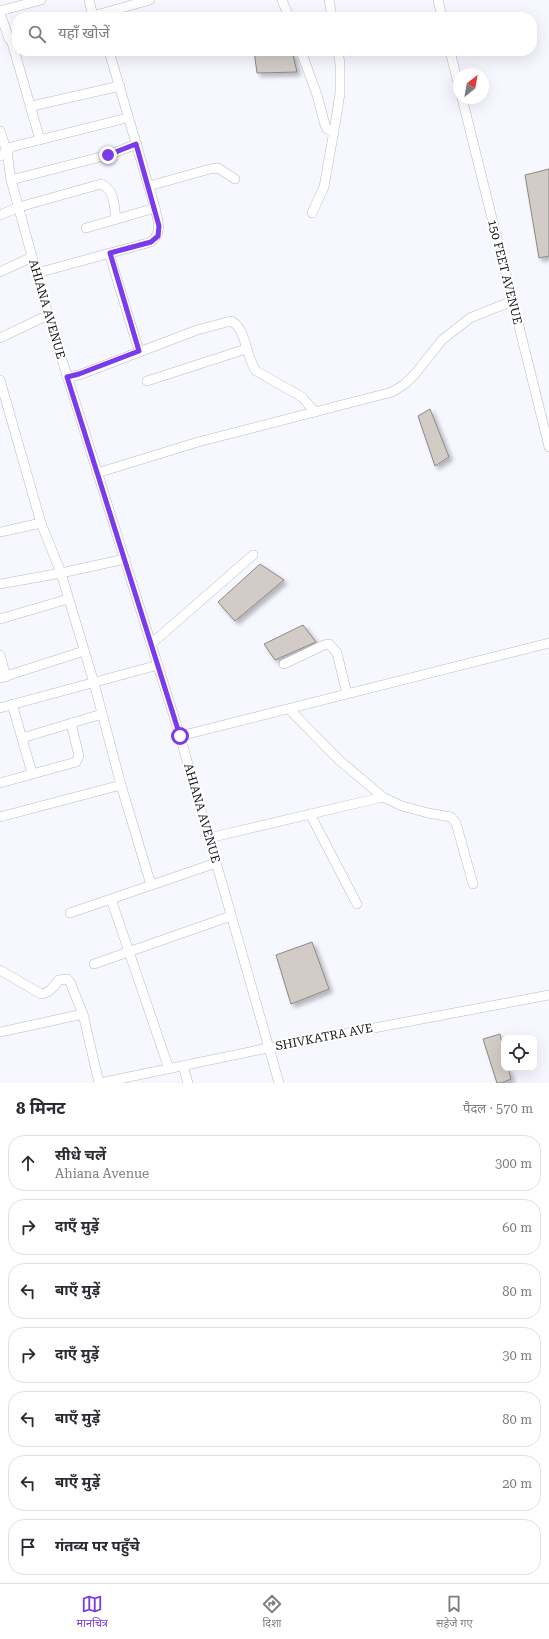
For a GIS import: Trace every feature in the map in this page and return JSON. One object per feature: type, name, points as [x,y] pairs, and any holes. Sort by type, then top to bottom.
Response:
[{"type":"street","points":[[9,39],[0,12],[41,0]]},
{"type":"street","points":[[89,0],[93,12]]},
{"type":"street","points":[[108,12],[150,0]]},
{"type":"street","points":[[282,0],[287,12]]},
{"type":"street","points":[[329,0],[331,12]]},
{"type":"street","points":[[438,0],[441,12]]},
{"type":"street","points":[[15,56],[32,106],[40,140]]},
{"type":"street","points":[[37,273],[151,242],[158,236],[159,226],[155,208],[127,118],[120,86],[110,56]]},
{"type":"street","points":[[303,56],[317,95],[325,125],[327,129],[334,133]]},
{"type":"street","points":[[312,213],[324,187],[334,133],[340,93],[339,56]]},
{"type":"street","points":[[451,56],[454,68]]},
{"type":"street","points":[[32,106],[120,86]]},
{"type":"street","name":"150 FEET AVENUE","points":[[463,104],[549,446]]},
{"type":"street","points":[[3,154],[11,147],[127,118]]},
{"type":"street","name":"AHIANA AVENUE","points":[[0,131],[3,154],[48,316],[180,736],[279,1083]]},
{"type":"street","points":[[11,180],[108,155],[136,144]]},
{"type":"street","points":[[149,186],[218,168],[235,179]]},
{"type":"street","points":[[0,215],[18,207],[101,184],[107,186],[112,192],[116,219]]},
{"type":"street","points":[[86,228],[155,208]]},
{"type":"street","points":[[110,253],[139,351]]},
{"type":"street","points":[[0,272],[32,257]]},
{"type":"street","points":[[97,473],[198,442],[392,392],[406,384],[442,340],[470,318],[512,301]]},
{"type":"street","points":[[0,338],[48,316]]},
{"type":"street","points":[[67,377],[79,374],[197,330],[231,321],[239,327],[251,365],[256,371],[302,397],[315,412]]},
{"type":"street","points":[[147,381],[246,349]]},
{"type":"street","points":[[0,380],[41,523],[61,573],[94,683],[121,785],[151,885]]},
{"type":"street","points":[[0,418],[10,413]]},
{"type":"street","points":[[0,532],[41,523]]},
{"type":"street","points":[[151,644],[253,556]]},
{"type":"street","points":[[0,584],[125,559]]},
{"type":"street","points":[[0,619],[68,598]]},
{"type":"street","points":[[180,736],[549,643]]},
{"type":"street","points":[[284,664],[329,644],[337,653],[347,694]]},
{"type":"street","points":[[0,655],[3,678],[84,651]]},
{"type":"street","points":[[0,708],[158,665]]},
{"type":"street","points":[[12,704],[32,773]]},
{"type":"street","points":[[289,709],[339,760],[382,797],[402,806],[428,813],[452,817],[456,823],[473,884]]},
{"type":"street","points":[[22,738],[71,722],[102,714]]},
{"type":"street","points":[[0,783],[78,760],[79,756],[71,722]]},
{"type":"street","points":[[0,817],[121,785]]},
{"type":"street","points":[[209,838],[382,797]]},
{"type":"street","points":[[310,814],[357,904]]},
{"type":"street","points":[[70,913],[216,863]]},
{"type":"street","points":[[111,899],[169,1069]]},
{"type":"street","points":[[94,964],[231,916]]},
{"type":"street","points":[[0,970],[41,994],[50,991],[59,980],[67,979],[70,982],[83,1014],[100,1083]]},
{"type":"street","name":"SHIVKATRA AVE","points":[[100,1083],[268,1048],[549,995]]},
{"type":"street","points":[[0,1032],[83,1014]]},
{"type":"street","points":[[183,1066],[188,1083]]},
{"type":"building","points":[[255,56],[293,56],[297,72],[257,73]]},
{"type":"building","points":[[549,169],[549,256],[539,258],[525,175]]},
{"type":"building","points":[[430,409],[449,457],[435,466],[418,416]]},
{"type":"building","points":[[260,564],[284,580],[235,621],[218,602]]},
{"type":"building","points":[[303,625],[316,642],[275,660],[264,644]]},
{"type":"building","points":[[312,942],[329,989],[291,1004],[276,955]]},
{"type":"building","points":[[500,1034],[501,1071],[509,1071],[511,1079],[497,1083],[483,1039]]},
{"type":"route","points":[[108,155],[136,144],[159,226],[158,236],[151,242],[110,253],[139,351],[79,374],[67,377],[180,736]]}]
